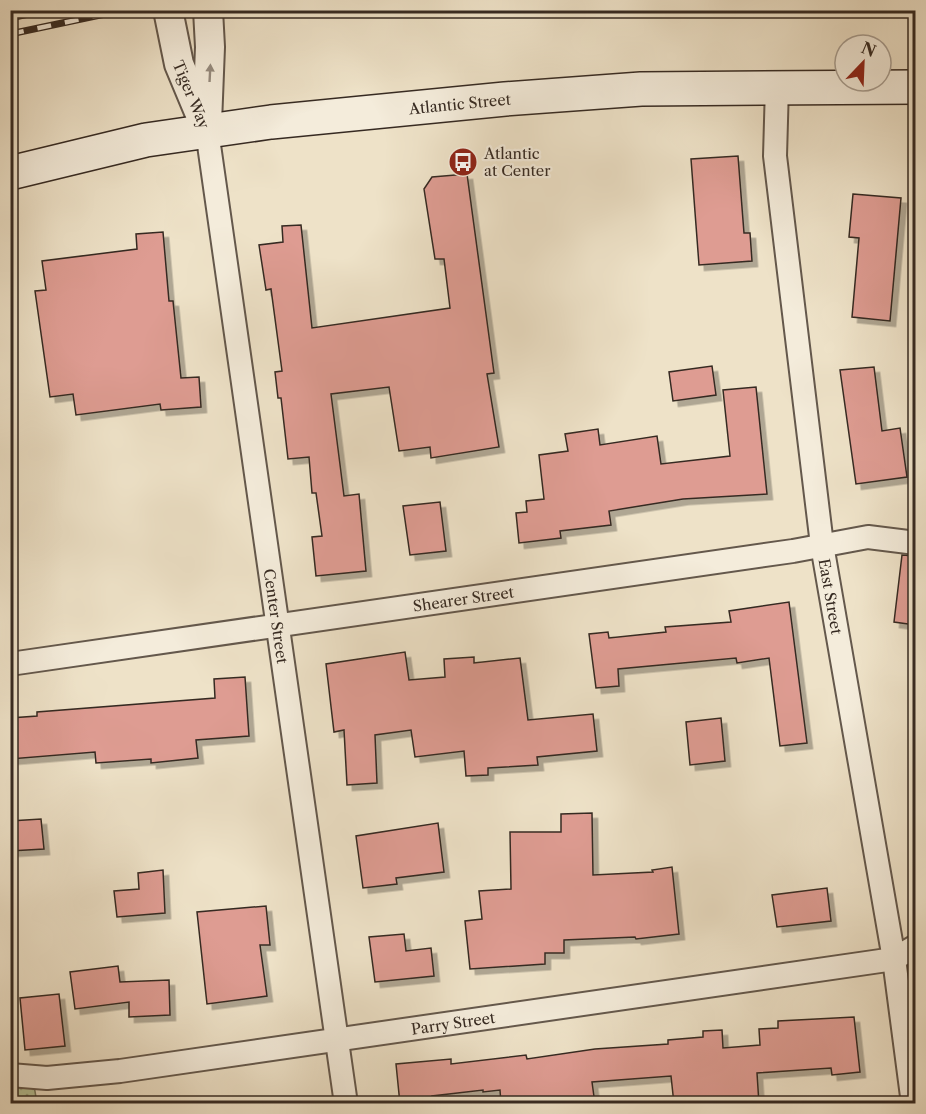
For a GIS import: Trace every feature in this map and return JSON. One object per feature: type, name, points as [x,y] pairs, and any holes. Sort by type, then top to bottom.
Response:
[{"type":"main road","name":"Atlantic Street","points":[[10,173],[146,140],[271,122],[505,99],[641,89],[777,86],[915,87]]},
{"type":"street","name":"Tiger Way","points":[[168,10],[179,64],[207,131]]},
{"type":"street","name":"Tiger Way","points":[[207,131],[210,47],[208,10]]},
{"type":"street","name":"East Street","points":[[777,86],[775,156],[822,545],[894,959],[913,1104]]},
{"type":"street","name":"Center Street","points":[[207,131],[346,1104]]},
{"type":"street","name":"Shearer Street","points":[[10,664],[868,537],[915,543]]},
{"type":"street","points":[[894,959],[915,946]]},
{"type":"street","name":"Parry Street","points":[[10,1076],[81,1076],[894,959]]},
{"type":"green space","points":[[32,1074],[37,1103],[11,1103],[10,1077]]},
{"type":"building","points":[[738,156],[744,233],[750,233],[752,261],[699,265],[691,159]]},
{"type":"building","points":[[467,174],[494,373],[487,374],[499,447],[431,458],[430,447],[399,451],[389,387],[331,394],[344,496],[359,494],[366,571],[316,576],[312,537],[322,536],[316,493],[312,493],[309,457],[288,459],[281,398],[278,398],[275,372],[282,371],[271,289],[266,290],[259,245],[283,242],[282,226],[301,225],[312,328],[450,308],[444,259],[435,259],[424,189],[432,177]]},
{"type":"building","points":[[853,194],[901,198],[890,321],[852,317],[859,238],[849,237]]},
{"type":"building","points":[[163,232],[169,301],[173,301],[181,378],[199,377],[201,407],[161,410],[160,404],[76,415],[73,394],[50,397],[35,291],[46,290],[42,261],[137,249],[136,234]]},
{"type":"building","points":[[712,366],[716,395],[673,401],[669,372]]},
{"type":"building","points":[[874,367],[882,431],[900,428],[907,477],[856,484],[840,370]]},
{"type":"building","points":[[756,387],[767,494],[683,499],[609,511],[611,525],[560,531],[561,538],[519,543],[516,513],[527,512],[526,501],[544,499],[539,455],[568,451],[565,434],[598,429],[600,445],[657,436],[661,464],[730,456],[723,390]]},
{"type":"building","points":[[440,502],[446,551],[410,555],[403,506]]},
{"type":"building","points":[[902,555],[915,556],[915,625],[894,622]]},
{"type":"building","points":[[789,602],[807,743],[780,746],[769,658],[737,663],[736,658],[618,669],[619,686],[596,688],[589,634],[608,632],[609,638],[666,632],[665,627],[731,622],[729,611]]},
{"type":"building","points":[[405,652],[409,680],[445,677],[444,659],[474,657],[474,663],[520,658],[528,720],[593,714],[597,751],[537,757],[538,765],[488,768],[488,775],[466,776],[464,751],[415,757],[411,730],[375,735],[377,783],[347,785],[344,730],[334,732],[326,664]]},
{"type":"building","points":[[245,677],[249,736],[196,740],[198,758],[151,763],[151,759],[96,763],[95,752],[10,759],[10,718],[37,716],[37,712],[215,698],[214,679]]},
{"type":"building","points":[[721,718],[725,761],[690,765],[686,722]]},
{"type":"building","points":[[592,813],[593,875],[653,872],[652,870],[672,867],[679,934],[636,939],[635,937],[564,940],[564,953],[545,953],[545,964],[470,969],[465,921],[482,919],[479,891],[511,889],[510,832],[561,832],[561,814]]},
{"type":"building","points":[[41,819],[44,849],[10,851],[10,821]]},
{"type":"building","points":[[438,823],[444,872],[396,878],[397,884],[363,888],[356,836]]},
{"type":"building","points":[[163,870],[165,913],[117,917],[114,891],[139,889],[138,873]]},
{"type":"building","points":[[827,888],[831,921],[777,927],[772,895]]},
{"type":"building","points":[[266,906],[270,945],[260,945],[267,996],[207,1004],[197,912]]},
{"type":"building","points":[[404,934],[406,951],[431,948],[434,976],[375,982],[369,937]]},
{"type":"building","points":[[118,966],[120,982],[169,980],[170,1015],[129,1017],[129,1002],[75,1009],[70,972]]},
{"type":"building","points":[[59,994],[65,1046],[25,1050],[20,998]]},
{"type":"building","points":[[854,1017],[860,1072],[832,1075],[831,1068],[757,1073],[759,1104],[736,1104],[736,1098],[674,1104],[671,1076],[592,1082],[595,1104],[546,1104],[546,1101],[501,1104],[500,1090],[483,1092],[483,1090],[432,1096],[433,1104],[400,1104],[396,1064],[451,1059],[451,1064],[526,1055],[527,1059],[595,1049],[668,1044],[668,1040],[703,1037],[703,1031],[722,1030],[723,1048],[760,1045],[759,1029],[778,1028],[778,1021]]},
{"type":"railway","points":[[10,18],[47,10]]},
{"type":"railway","points":[[10,34],[124,10]]},
{"type":"place","name":"Atlantic at Center","points":[[463,162]]}]
